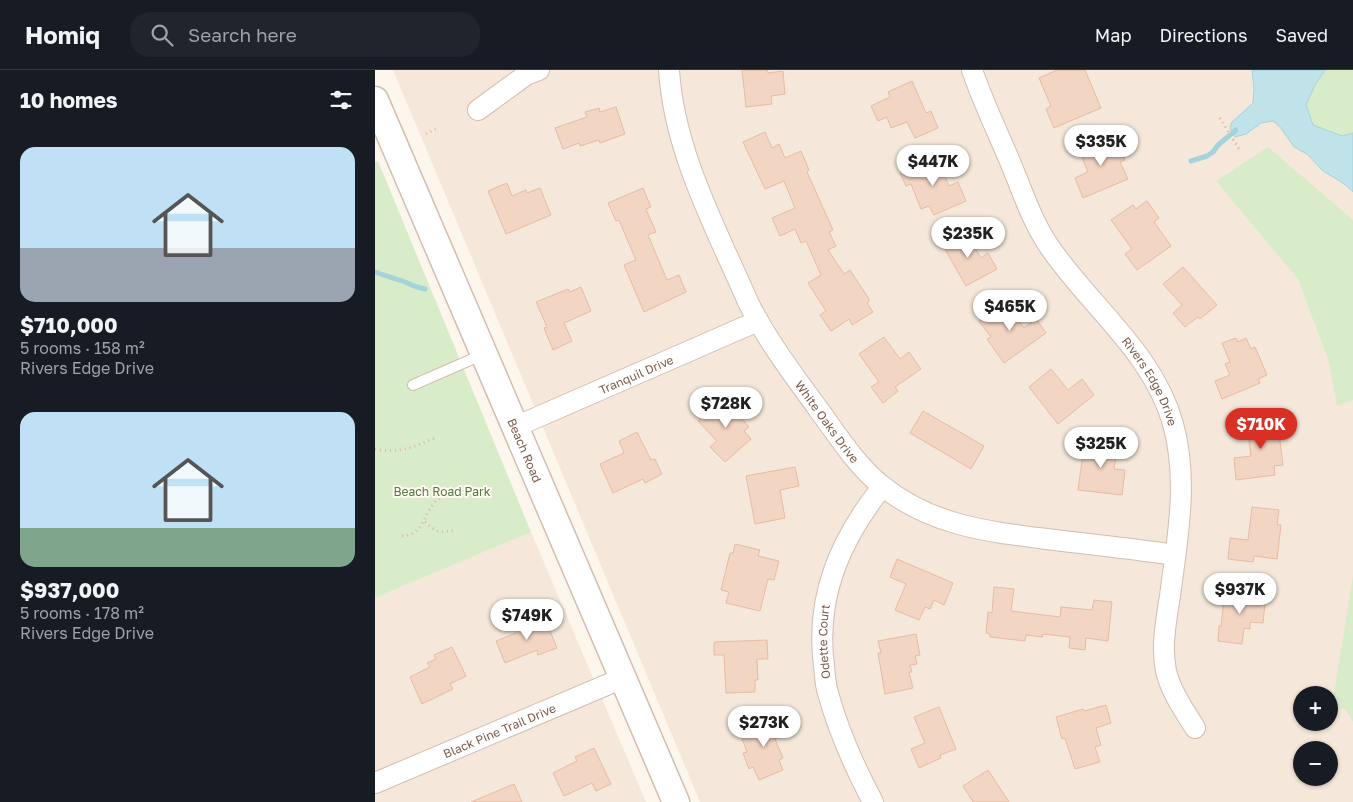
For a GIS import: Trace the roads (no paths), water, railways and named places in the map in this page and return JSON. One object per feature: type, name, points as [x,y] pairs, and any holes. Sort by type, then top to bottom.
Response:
[{"type":"street","points":[[478,110],[527,75],[539,70]]},
{"type":"street","name":"White Oaks Drive","points":[[669,70],[674,108],[686,156],[758,321],[781,358],[839,438],[857,461],[882,486],[925,512],[945,521],[967,527],[1006,535],[1175,554]]},
{"type":"street","name":"Rivers Edge Drive","points":[[972,70],[1039,229],[1062,264],[1142,360],[1159,390],[1169,414],[1178,445],[1181,484],[1179,521],[1165,630],[1164,660],[1171,686],[1180,705],[1195,728]]},
{"type":"street","name":"Beach Road","points":[[375,100],[676,802]]},
{"type":"street","name":"Tranquil Drive","points":[[515,427],[758,321]]},
{"type":"street","name":"Odette Court","points":[[873,802],[862,782],[831,704],[826,682],[822,634],[825,605],[833,569],[842,547],[855,524],[882,486]]},
{"type":"street","name":"Black Pine Trail Drive","points":[[375,783],[623,678]]},
{"type":"lane","points":[[413,385],[485,354]]},
{"type":"water","points":[[1252,70],[1325,70],[1315,85],[1306,105],[1313,125],[1342,136],[1353,133],[1353,192],[1343,183],[1323,171],[1307,154],[1294,147],[1280,127],[1273,121],[1261,123],[1246,134],[1235,137],[1230,128],[1232,122],[1253,103]]},
{"type":"waterway","points":[[1191,161],[1213,152],[1218,145],[1236,130]]},
{"type":"waterway","points":[[375,272],[425,289]]},
{"type":"park label","name":"Beach Road Park","points":[[442,491]]}]
